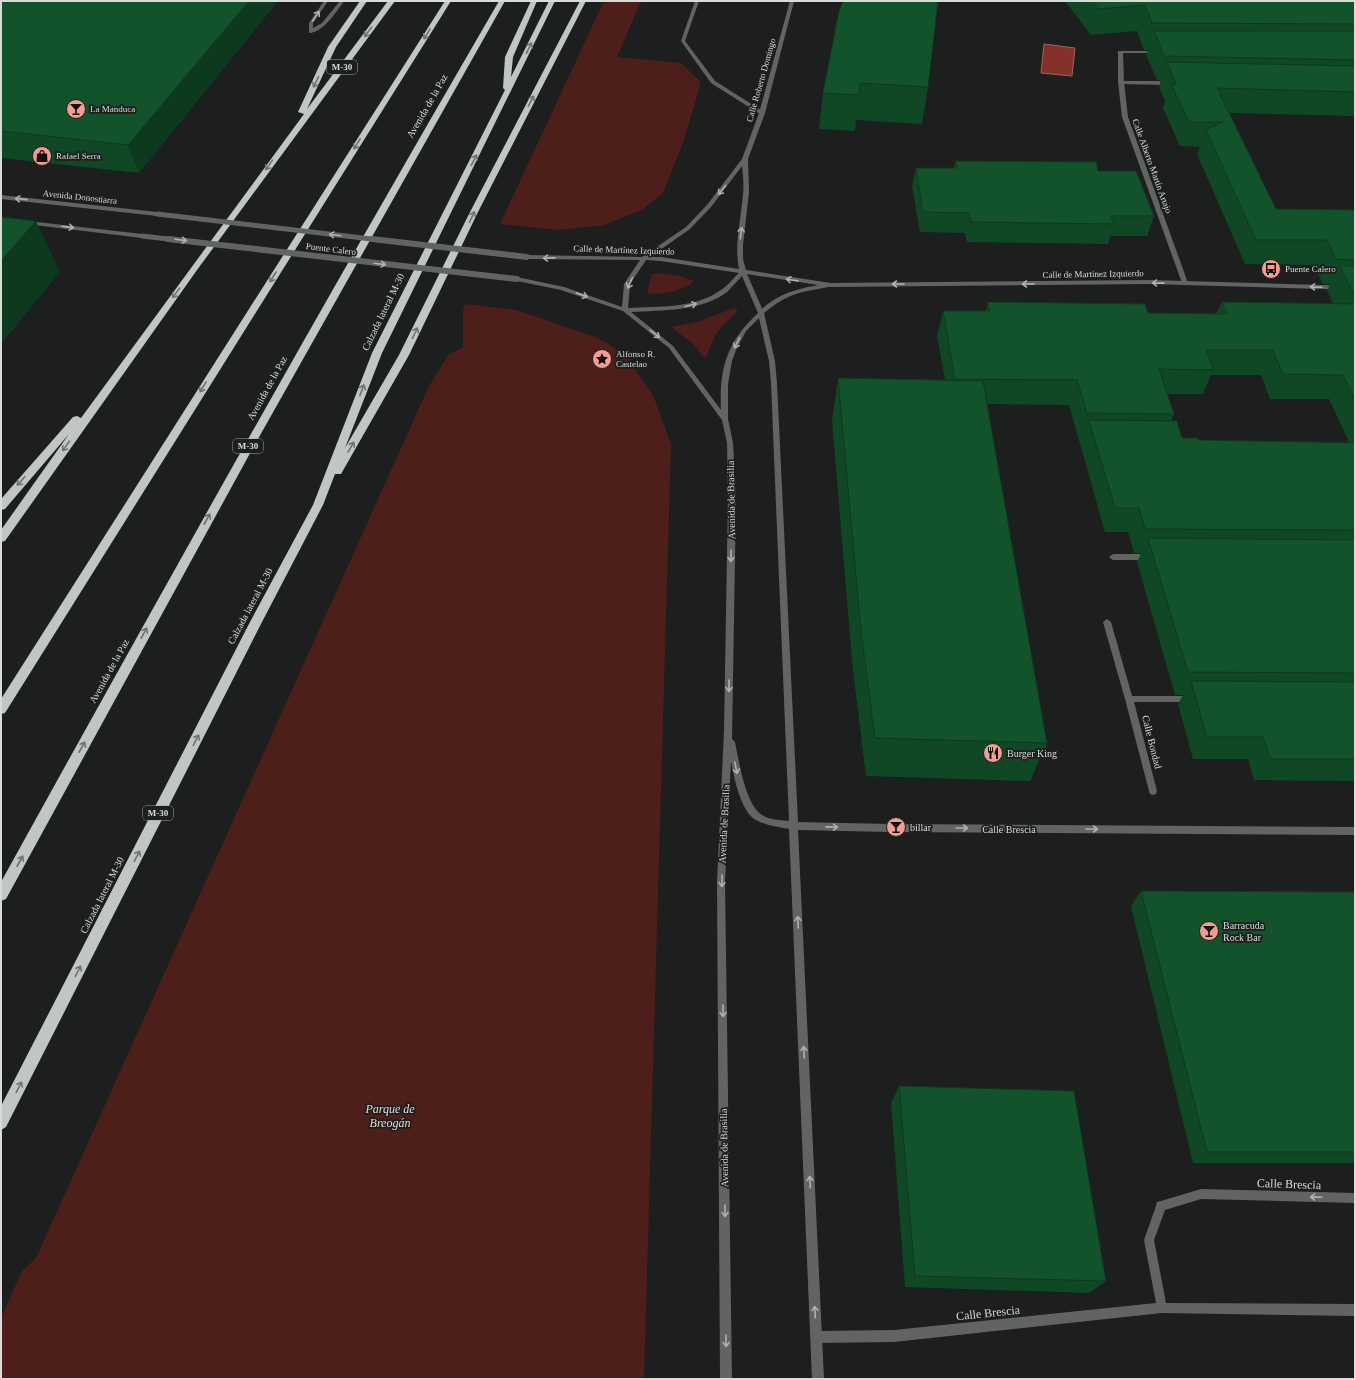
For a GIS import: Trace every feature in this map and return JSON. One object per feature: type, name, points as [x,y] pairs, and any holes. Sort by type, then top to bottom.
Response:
[{"type":"highway","points":[[292,134],[332,47],[364,1]]},
{"type":"highway","name":"M-30","points":[[1,538],[112,379],[392,1]]},
{"type":"highway","points":[[1,709],[448,1]]},
{"type":"highway","name":"Avenida de la Paz","points":[[1,895],[159,605],[334,293],[502,1]]},
{"type":"highway","name":"M-30","points":[[506,96],[509,57],[534,1]]},
{"type":"highway","name":"M-30","points":[[506,96],[552,1]]},
{"type":"highway","points":[[318,505],[404,355],[474,212],[583,1]]},
{"type":"highway","name":"Calzada lateral M-30","points":[[1,1122],[256,622],[318,505],[377,353],[506,96]]},
{"type":"highway","points":[[1,506],[112,379]]},
{"type":"street","points":[[326,1],[311,23],[311,32],[324,24],[342,1]]},
{"type":"street","points":[[697,1],[683,41],[713,82],[762,113]]},
{"type":"street","points":[[791,3],[797,1]]},
{"type":"street","name":"Calle Roberto Domingo","points":[[625,310],[627,284],[644,258],[688,228],[709,206],[745,159],[762,113],[791,3]]},
{"type":"street","name":"Calle Alberto Martín Artajo","points":[[1167,52],[1120,52],[1121,82],[1125,117],[1185,283]]},
{"type":"street","points":[[1121,82],[1176,83]]},
{"type":"street","name":"Calle Roberto Domingo","points":[[745,159],[746,192],[740,245],[743,272],[762,313]]},
{"type":"street","name":"Avenida Donostiarra","points":[[1,197],[157,214]]},
{"type":"street","name":"Puente Calero","points":[[157,214],[527,257]]},
{"type":"street","name":"Puente Calero","points":[[25,222],[517,280],[562,288],[625,310]]},
{"type":"street","name":"Calle de Martínez Izquierdo","points":[[527,257],[644,258],[678,261],[831,285]]},
{"type":"street","points":[[625,310],[683,307],[699,303],[713,298],[724,291],[743,272]]},
{"type":"street","name":"Calle de Martínez Izquierdo","points":[[725,420],[723,402],[724,384],[735,345],[744,331],[775,301],[802,288],[831,285],[1185,283],[1355,288]]},
{"type":"street","name":"Avenida de Brasilia","points":[[625,310],[671,347],[725,420],[730,443],[732,497],[728,730],[721,882],[726,1379]]},
{"type":"street","points":[[762,313],[772,361],[774,382],[795,826],[818,1379]]},
{"type":"street","points":[[1113,557],[1160,557]]},
{"type":"street","name":"Calle Bondad","points":[[1107,622],[1153,791]]},
{"type":"street","points":[[1129,699],[1199,699]]},
{"type":"street","name":"Calle Brescia","points":[[728,730],[739,782],[749,806],[758,817],[773,823],[795,826],[1355,832]]},
{"type":"street","name":"Calle Brescia","points":[[1162,1308],[1148,1240],[1161,1206],[1201,1194],[1355,1198]]},
{"type":"street","name":"Calle Brescia","points":[[816,1337],[894,1336],[1162,1308],[1355,1310]]},
{"type":"green space","points":[[604,1],[641,1],[617,57],[681,63],[701,82],[684,140],[663,193],[642,210],[604,225],[558,230],[500,224]]},
{"type":"green space","points":[[658,273],[680,276],[694,281],[679,290],[672,292],[658,294],[647,293],[652,274]]},
{"type":"green space","name":"Parque de Breogán","points":[[465,304],[516,310],[593,336],[609,344],[628,359],[653,395],[671,444],[644,1379],[1,1379],[1,1318],[22,1271],[36,1258],[429,386],[449,354],[463,348],[463,311]]},
{"type":"green space","points":[[734,308],[737,312],[716,334],[706,357],[704,357],[691,342],[672,328],[697,322]]},
{"type":"shaded area","points":[[1044,44],[1075,48],[1072,76],[1041,73]]},
{"type":"building","points":[[4,1],[249,1],[128,145],[1,131],[1,4]]},
{"type":"building","points":[[843,1],[938,1],[928,87],[860,83],[859,95],[823,93],[839,11]]},
{"type":"building","points":[[1092,1],[1355,1],[1355,24],[1152,23],[1145,5],[1098,9]]},
{"type":"building","points":[[1154,31],[1355,31],[1355,60],[1164,56]]},
{"type":"building","points":[[1167,62],[1355,66],[1355,92],[1217,88],[1276,209],[1355,210],[1355,260],[1336,259],[1327,240],[1256,240],[1206,130],[1223,122],[1189,122],[1171,84],[1176,84]]},
{"type":"building","points":[[955,161],[1096,162],[1098,171],[1136,171],[1154,216],[1111,216],[1114,224],[971,222],[969,213],[923,212],[916,168],[957,168]]},
{"type":"building","points":[[1,217],[36,221],[1,261]]},
{"type":"building","points":[[1340,266],[1355,266],[1355,296]]},
{"type":"building","points":[[988,302],[1145,304],[1148,313],[1227,314],[1222,302],[1355,304],[1355,400],[1343,375],[1283,374],[1273,350],[1206,350],[1214,370],[1159,369],[1174,414],[1089,414],[1091,420],[1177,421],[1182,438],[1198,438],[1198,440],[1355,443],[1355,530],[1145,529],[1139,508],[1115,508],[1077,380],[955,379],[943,311],[990,311]]},
{"type":"building","points":[[838,378],[983,381],[1047,743],[875,738],[861,631]]},
{"type":"building","points":[[1148,538],[1355,540],[1355,673],[1188,672]]},
{"type":"building","points":[[1191,681],[1355,682],[1355,759],[1270,759],[1263,737],[1207,737]]},
{"type":"building","points":[[1141,891],[1355,892],[1355,1152],[1207,1152]]},
{"type":"building","points":[[899,1086],[1074,1091],[1106,1281],[915,1276]]},
{"type":"place","name":"La Manduca","points":[[76,109]]},
{"type":"place","name":"Rafael Serra","points":[[42,156]]},
{"type":"place","name":"Puente Calero","points":[[1271,269]]},
{"type":"place","name":"Alfonso R. Castelao","points":[[602,359]]},
{"type":"place","name":"Burger King","points":[[993,753]]},
{"type":"place","name":"billar","points":[[896,827]]},
{"type":"place","name":"Barracuda Rock Bar","points":[[1209,931]]}]
